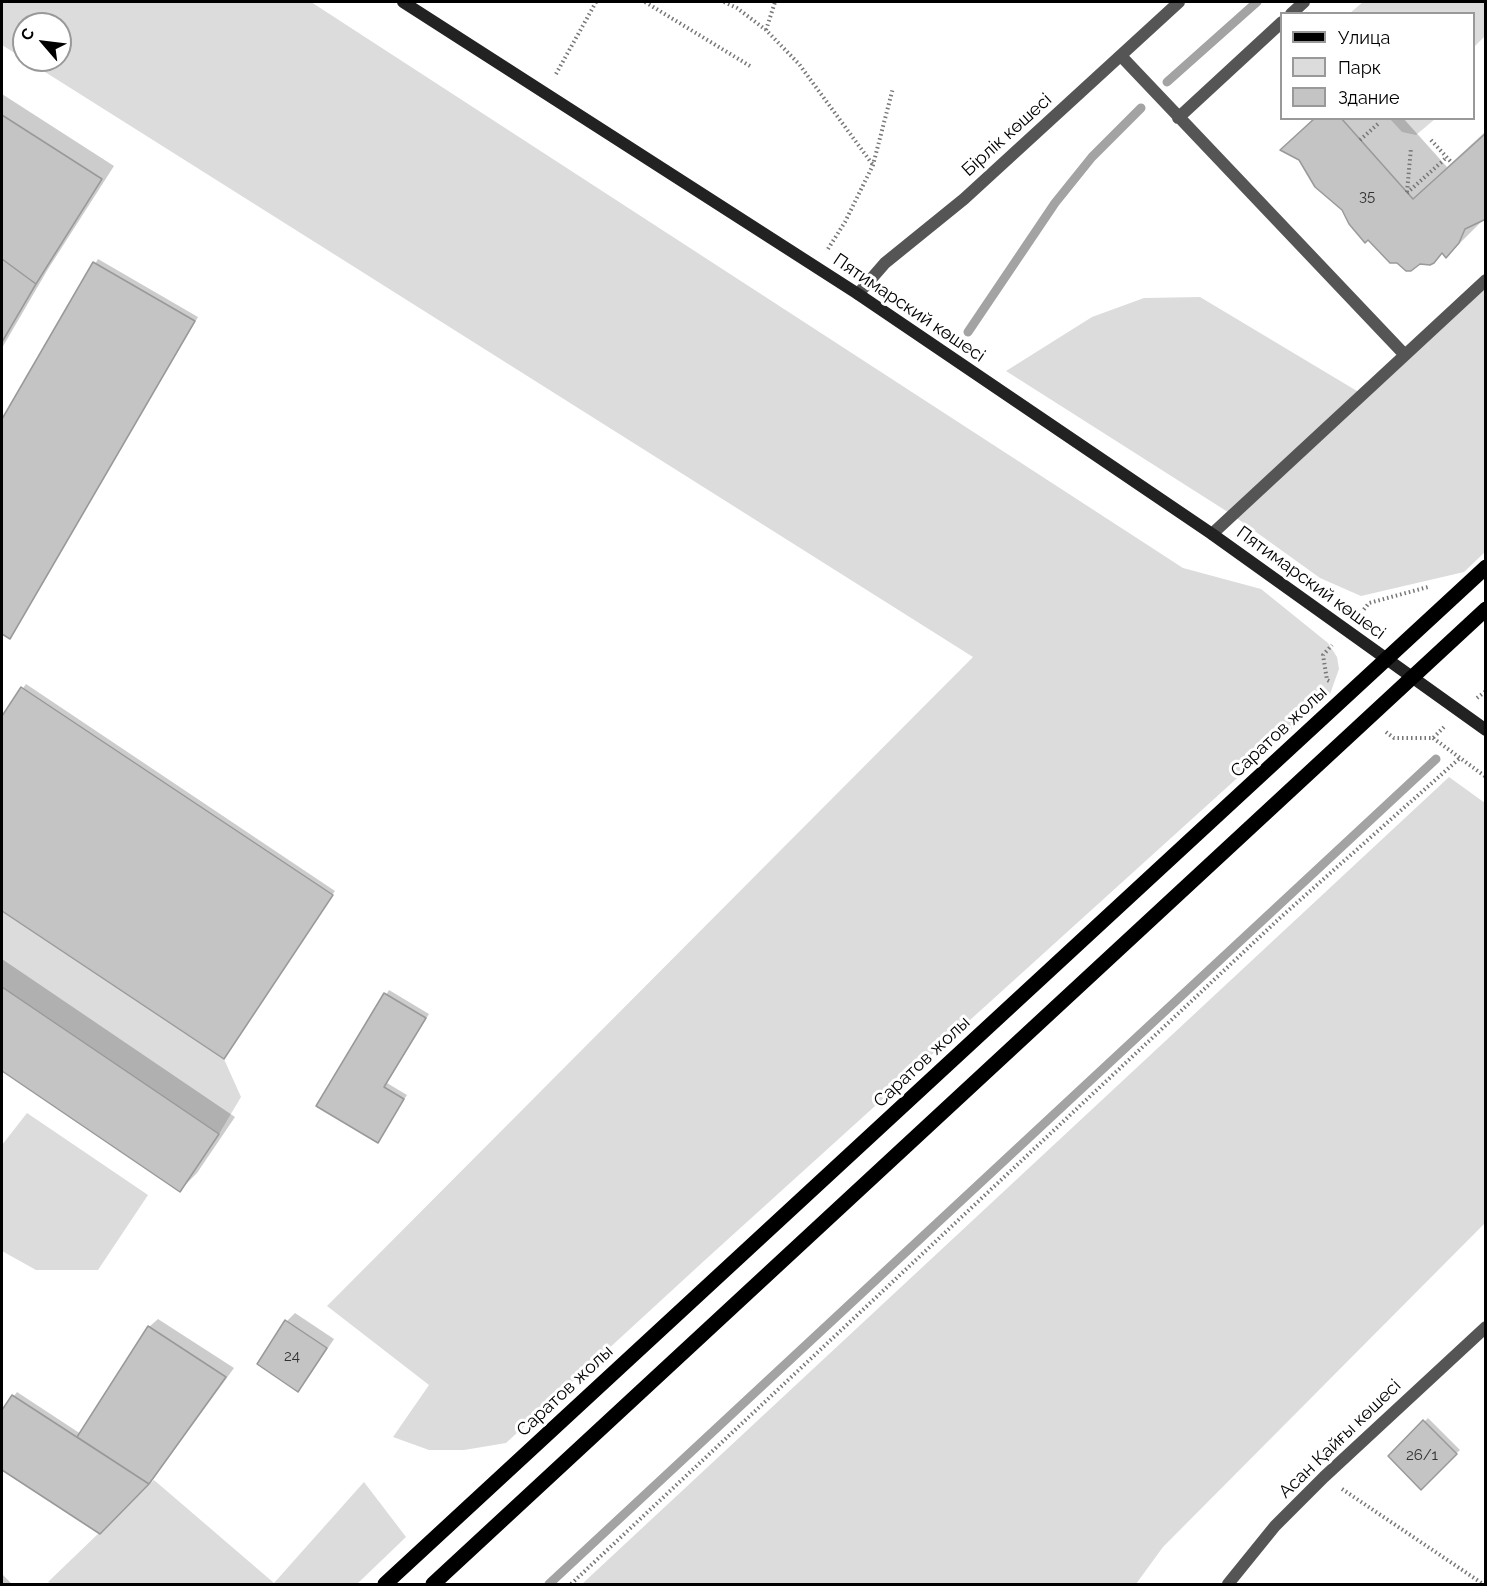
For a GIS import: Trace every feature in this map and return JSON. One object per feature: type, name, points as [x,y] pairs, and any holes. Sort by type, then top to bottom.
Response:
[{"type":"main road","name":"Пятимарский көшесі","points":[[404,2],[858,294],[1212,534],[1485,730]]},
{"type":"main road","name":"Саратов жолы","points":[[385,1584],[1485,567]]},
{"type":"main road","points":[[433,1584],[1485,609]]},
{"type":"street","name":"Бірлік көшесі","points":[[858,294],[885,263],[964,199],[1179,2]]},
{"type":"street","points":[[1178,118],[1280,23]]},
{"type":"street","points":[[1121,56],[1404,354]]},
{"type":"street","points":[[1212,534],[1485,280]]},
{"type":"street","name":"Асан Қайғы көшесі","points":[[1228,1584],[1275,1526],[1324,1477],[1485,1327]]},
{"type":"path","points":[[545,93],[596,2]]},
{"type":"path","points":[[645,2],[750,66]]},
{"type":"path","points":[[724,2],[737,8],[765,30],[799,64],[873,165]]},
{"type":"path","points":[[765,30],[775,2]]},
{"type":"path","points":[[815,267],[845,222],[873,165],[893,88]]},
{"type":"path","points":[[1360,140],[1380,122]]},
{"type":"path","points":[[1431,140],[1452,163]]},
{"type":"path","points":[[1411,148],[1407,192],[1447,157]]},
{"type":"path","points":[[1433,738],[1485,777]]},
{"type":"path","points":[[571,1584],[1282,916],[1460,758]]},
{"type":"path","points":[[1324,1477],[1483,1584]]},
{"type":"green space","points":[[2,2],[311,2],[1183,568],[1261,589],[1328,643],[1337,657],[1339,669],[1330,694],[506,1443],[464,1450],[429,1450],[393,1437],[429,1385],[327,1306],[973,657],[45,72],[72,72],[72,12],[12,12],[12,51],[2,45]]},
{"type":"green space","points":[[1363,2],[1485,2],[1485,36],[1475,46],[1475,12],[1351,12]]},
{"type":"green space","points":[[1391,120],[1434,120],[1416,135],[1402,132]]},
{"type":"green space","points":[[1485,281],[1485,552],[1464,572],[1361,596],[1320,578],[1231,514],[1006,371],[1092,317],[1144,298],[1200,297],[1362,394]]},
{"type":"green space","points":[[1449,777],[1485,803],[1485,1223],[1163,1547],[1136,1584],[582,1584]]},
{"type":"green space","points":[[2,911],[224,1059],[241,1097],[219,1134],[2,987]]},
{"type":"green space","points":[[27,1113],[148,1195],[98,1270],[36,1270],[2,1251],[2,1145]]},
{"type":"green space","points":[[154,1480],[274,1583],[364,1482],[406,1537],[357,1584],[52,1584],[48,1582]]},
{"type":"building","points":[[2,115],[102,179],[36,284],[2,259]]},
{"type":"building","points":[[1313,120],[1343,120],[1413,199],[1486,133],[1486,219],[1465,229],[1459,243],[1446,258],[1442,253],[1430,265],[1420,264],[1411,271],[1406,271],[1397,263],[1390,263],[1368,240],[1365,243],[1349,224],[1342,210],[1315,187],[1299,160],[1280,150]]},
{"type":"building","points":[[2,259],[36,284],[2,342]]},
{"type":"building","points":[[93,262],[195,321],[10,639],[2,634],[2,419]]},
{"type":"building","points":[[21,687],[333,895],[224,1059],[2,911],[2,716]]},
{"type":"building","points":[[2,987],[219,1134],[180,1192],[2,1071]]},
{"type":"building","points":[[384,993],[426,1018],[384,1087],[404,1099],[378,1143],[316,1106]]},
{"type":"building","points":[[285,1320],[327,1348],[298,1392],[257,1364]]},
{"type":"building","points":[[148,1326],[226,1377],[149,1484],[77,1437]]},
{"type":"building","points":[[12,1395],[149,1484],[100,1534],[2,1470],[2,1410]]},
{"type":"building","points":[[1423,1420],[1457,1454],[1421,1490],[1388,1456]]},
{"type":"waterway","points":[[1167,82],[1257,2]]},
{"type":"waterway","points":[[968,332],[1055,203],[1092,157],[1141,108]]},
{"type":"waterway","points":[[549,1584],[1436,759]]}]
